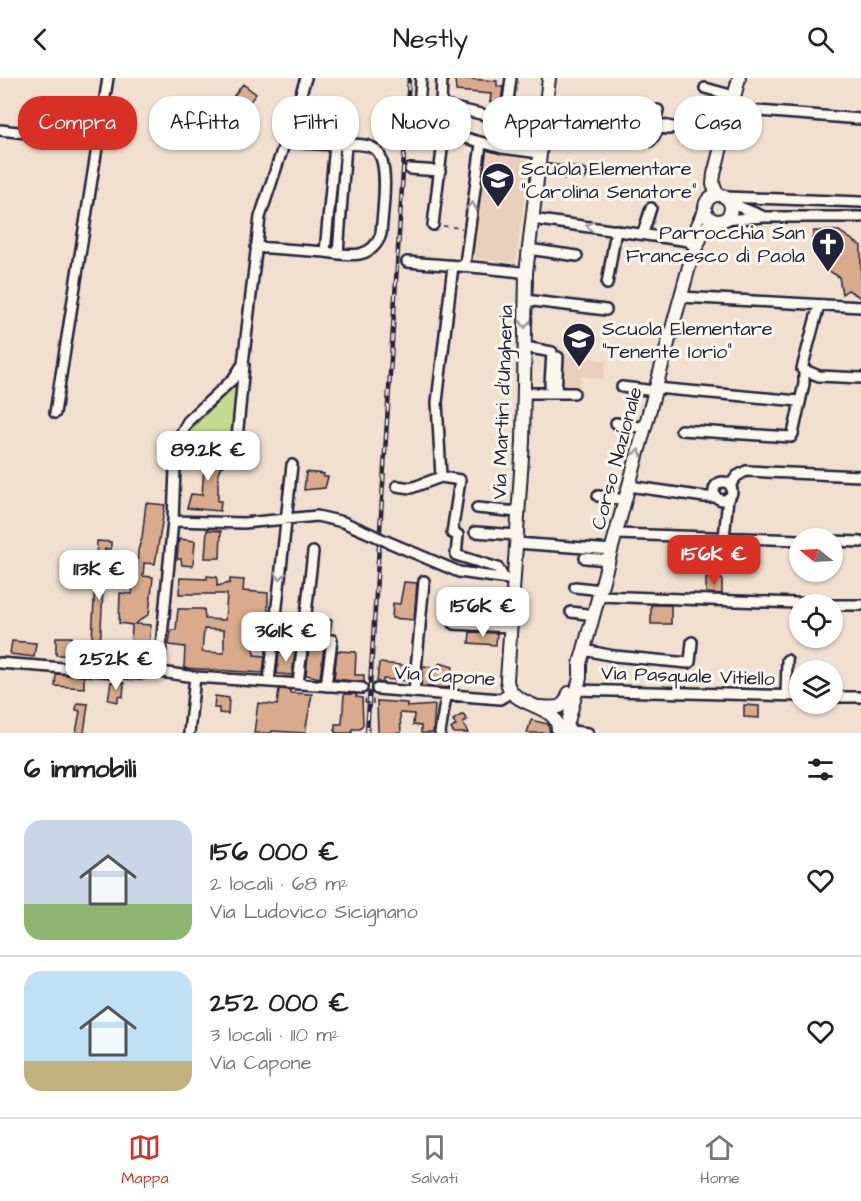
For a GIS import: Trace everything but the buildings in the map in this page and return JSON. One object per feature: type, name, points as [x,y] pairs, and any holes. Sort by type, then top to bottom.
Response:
[{"type":"main road","name":"Via Martiri d'Ungheria","points":[[547,96],[549,78]]},
{"type":"main road","name":"Corso Nazionale","points":[[734,96],[738,78]]},
{"type":"main road","name":"Via Martiri d'Ungheria","points":[[510,693],[507,680],[510,627],[509,579],[517,539],[519,512],[526,273],[540,150]]},
{"type":"main road","name":"Corso Nazionale","points":[[540,707],[558,708],[565,704],[580,664],[594,615],[690,263],[703,232],[718,220],[729,215],[724,198],[713,178],[720,150]]},
{"type":"main road","name":"Corso Nazionale","points":[[705,206],[709,198],[724,198]]},
{"type":"main road","points":[[705,206],[706,214],[718,220]]},
{"type":"main road","name":"Corso Nazionale","points":[[562,732],[576,690],[580,664]]},
{"type":"main road","points":[[510,693],[519,700],[540,707],[558,723],[562,732]]},
{"type":"street","points":[[105,96],[108,78]]},
{"type":"street","points":[[301,96],[306,78]]},
{"type":"street","points":[[420,96],[421,78]]},
{"type":"street","points":[[442,78],[441,105],[483,115]]},
{"type":"street","points":[[509,96],[511,78]]},
{"type":"street","points":[[705,88],[734,96]]},
{"type":"street","points":[[762,116],[861,119]]},
{"type":"street","points":[[0,130],[18,132]]},
{"type":"street","points":[[465,264],[481,144],[471,141]]},
{"type":"street","points":[[256,247],[359,256],[373,249],[381,234],[384,160],[381,154],[369,146],[359,146]]},
{"type":"street","points":[[55,413],[96,150]]},
{"type":"street","points":[[176,443],[236,449],[262,207],[281,150]]},
{"type":"street","points":[[325,252],[335,150]]},
{"type":"street","points":[[338,254],[346,150]]},
{"type":"street","points":[[433,225],[442,150]]},
{"type":"street","points":[[517,150],[540,153]]},
{"type":"street","points":[[410,169],[440,171]]},
{"type":"street","points":[[538,169],[581,174]]},
{"type":"street","points":[[724,198],[861,202]]},
{"type":"street","points":[[724,198],[764,217]]},
{"type":"street","name":"Corso Nazionale","points":[[690,263],[689,241],[705,206]]},
{"type":"street","points":[[643,233],[651,208]]},
{"type":"street","points":[[718,220],[764,217],[861,217]]},
{"type":"street","points":[[532,219],[689,241]]},
{"type":"street","points":[[607,284],[616,230]]},
{"type":"street","points":[[528,249],[577,256]]},
{"type":"street","points":[[407,262],[453,266],[465,264],[526,273]]},
{"type":"street","points":[[441,477],[437,402],[453,266]]},
{"type":"street","points":[[681,297],[861,307]]},
{"type":"street","points":[[525,300],[606,310]]},
{"type":"street","points":[[681,430],[791,436],[794,434],[804,384],[802,369],[819,305]]},
{"type":"street","points":[[525,347],[552,352],[553,389]]},
{"type":"street","points":[[553,389],[558,357]]},
{"type":"street","points":[[154,671],[160,657],[173,521],[176,443],[188,421],[238,373],[245,358]]},
{"type":"street","points":[[804,372],[819,376],[861,378]]},
{"type":"street","points":[[622,387],[799,401]]},
{"type":"street","points":[[524,393],[553,389],[574,393]]},
{"type":"street","points":[[616,423],[645,428]]},
{"type":"street","points":[[269,682],[292,465]]},
{"type":"street","points":[[724,538],[728,498],[732,493],[730,485],[736,476],[746,471],[861,476]]},
{"type":"street","points":[[397,486],[411,488],[441,477],[460,480],[452,533],[458,535],[456,555],[498,568],[509,579]]},
{"type":"street","points":[[716,497],[715,488],[718,483],[730,485]]},
{"type":"street","points":[[629,486],[716,497],[721,500],[728,498]]},
{"type":"street","points":[[598,496],[625,500]]},
{"type":"street","points":[[477,508],[519,512]]},
{"type":"street","points":[[173,521],[244,524],[285,517],[326,517],[459,572],[509,579]]},
{"type":"street","points":[[475,532],[610,555]]},
{"type":"street","points":[[616,534],[789,540]]},
{"type":"street","points":[[843,542],[861,542]]},
{"type":"street","points":[[298,684],[314,552]]},
{"type":"street","points":[[585,558],[610,555]]},
{"type":"street","points":[[414,693],[424,581]]},
{"type":"street","points":[[575,587],[600,593],[789,602]]},
{"type":"street","points":[[843,605],[861,605]]},
{"type":"street","points":[[572,612],[594,615]]},
{"type":"street","points":[[454,624],[510,627]]},
{"type":"street","points":[[326,686],[332,640]]},
{"type":"street","points":[[584,650],[614,656],[688,663],[692,642]]},
{"type":"street","points":[[786,695],[787,660]]},
{"type":"street","points":[[0,663],[145,674],[154,671],[195,677],[362,688]]},
{"type":"street","points":[[189,733],[195,677]]},
{"type":"street","name":"Via Capone","points":[[376,689],[500,699],[510,693]]},
{"type":"street","name":"Via Pasquale Vitiello","points":[[576,690],[789,695]]},
{"type":"street","points":[[440,733],[446,696]]},
{"type":"street","points":[[843,697],[861,698]]},
{"type":"street","points":[[562,732],[588,733]]},
{"type":"path","points":[[433,225],[469,228]]},
{"type":"path","points":[[365,703],[373,704]]},
{"type":"shaded area","name":"Scuola Elementare \"Carolina Senatore\"","points":[[481,152],[529,160],[516,263],[467,257]]},
{"type":"shaded area","name":"Scuola Elementare \"Tenente Iorio\"","points":[[555,351],[607,361],[603,380],[582,376],[579,395],[533,395],[552,390]]},
{"type":"green space","points":[[239,381],[233,447],[183,441],[189,431]]},
{"type":"railway","points":[[367,733],[409,78]]},
{"type":"place","name":"Scuola Elementare \"Carolina Senatore\"","points":[[498,208]]},
{"type":"place","name":"Parrocchia San Francesco di Paola","points":[[828,273]]},
{"type":"place","name":"Scuola Elementare \"Tenente Iorio\"","points":[[579,368]]}]
